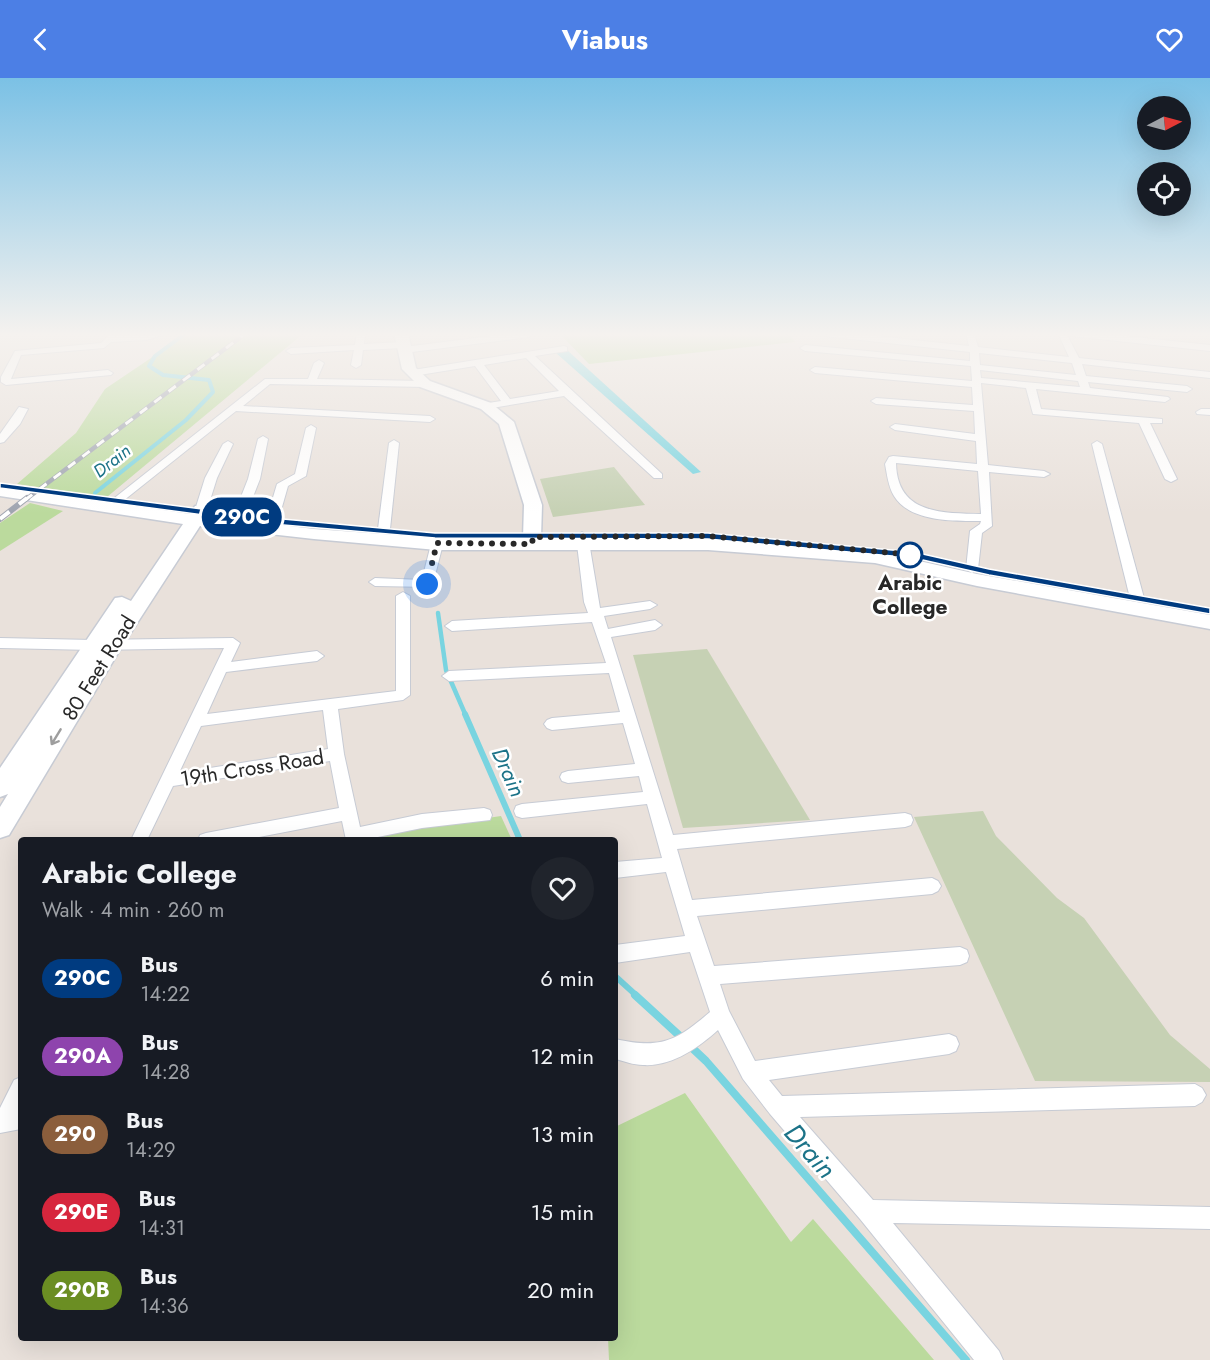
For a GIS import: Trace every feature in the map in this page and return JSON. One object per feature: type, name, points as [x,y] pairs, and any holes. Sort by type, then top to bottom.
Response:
[{"type":"main road","points":[[449,393],[486,406],[506,422],[533,505],[533,540]]},
{"type":"main road","points":[[0,486],[113,504]]},
{"type":"main road","points":[[0,491],[191,514],[314,534],[437,543],[708,536],[914,555],[1019,582],[1137,598],[1210,611]]},
{"type":"main road","points":[[191,514],[435,536],[533,540]]},
{"type":"main road","name":"80 Feet Road","points":[[0,788],[103,644],[191,514]]},
{"type":"main road","points":[[582,540],[708,544],[875,557],[1019,582],[1210,622]]},
{"type":"main road","name":"80 Feet Road","points":[[0,828],[24,790],[103,644]]},
{"type":"street","points":[[113,504],[253,393]]},
{"type":"street","points":[[500,393],[507,402]]},
{"type":"street","points":[[486,406],[566,393],[658,476]]},
{"type":"street","points":[[972,569],[976,531],[986,526],[987,512],[977,393]]},
{"type":"street","points":[[1032,393],[1037,412],[1158,421]]},
{"type":"street","points":[[1104,393],[1165,399]]},
{"type":"street","points":[[876,401],[978,408]]},
{"type":"street","points":[[234,408],[430,419]]},
{"type":"street","points":[[0,440],[16,422],[23,409]]},
{"type":"street","points":[[1143,420],[1171,479]]},
{"type":"street","points":[[272,521],[283,484],[300,476],[311,428]]},
{"type":"street","points":[[895,428],[980,438]]},
{"type":"street","points":[[239,517],[254,479],[263,439]]},
{"type":"street","points":[[384,530],[394,443]]},
{"type":"street","points":[[191,514],[228,444]]},
{"type":"street","points":[[1097,444],[1137,598]]},
{"type":"street","points":[[987,512],[946,516],[913,509],[900,496],[890,464],[893,459],[1044,474]]},
{"type":"street","points":[[582,540],[591,602],[615,668],[696,943],[721,1015],[750,1072],[777,1107],[868,1211],[990,1360]]},
{"type":"street","points":[[375,582],[427,584],[437,543]]},
{"type":"street","points":[[196,721],[330,706],[403,695],[403,596]]},
{"type":"street","points":[[599,621],[650,605]]},
{"type":"street","points":[[452,626],[599,621],[655,625]]},
{"type":"street","points":[[0,643],[234,643],[140,837]]},
{"type":"street","points":[[221,668],[317,656]]},
{"type":"street","points":[[449,676],[615,668]]},
{"type":"street","points":[[330,706],[336,754],[353,837],[422,821],[484,815]]},
{"type":"street","points":[[552,724],[629,717]]},
{"type":"street","name":"19th Cross Road","points":[[167,781],[336,754]]},
{"type":"street","points":[[568,777],[645,769]]},
{"type":"street","points":[[0,788],[24,790]]},
{"type":"street","points":[[522,811],[653,797]]},
{"type":"street","points":[[222,837],[349,813]]},
{"type":"street","points":[[667,843],[905,820]]},
{"type":"street","points":[[618,870],[673,864]]},
{"type":"street","points":[[686,909],[932,886]]},
{"type":"street","points":[[618,954],[696,943]]},
{"type":"street","points":[[707,976],[960,956]]},
{"type":"street","points":[[618,1050],[649,1055],[671,1049],[696,1038],[721,1015]]},
{"type":"street","points":[[750,1072],[949,1044]]},
{"type":"street","points":[[9,1120],[18,1095]]},
{"type":"street","points":[[777,1107],[1195,1095]]},
{"type":"street","points":[[868,1211],[1210,1218]]},
{"type":"green space","points":[[102,393],[232,393],[107,497],[17,484],[76,433]]},
{"type":"green space","points":[[614,467],[645,505],[553,517],[540,479]]},
{"type":"green space","points":[[30,503],[63,511],[0,551],[0,523]]},
{"type":"green space","points":[[707,649],[810,820],[683,828],[633,655]]},
{"type":"green space","points":[[983,811],[996,836],[1057,898],[1084,918],[1170,1035],[1210,1069],[1210,1082],[1035,1081],[914,817]]},
{"type":"green space","points":[[501,816],[511,837],[366,837]]},
{"type":"green space","points":[[685,1093],[791,1242],[813,1219],[934,1360],[609,1360],[608,1341],[618,1341],[618,1126]]},
{"type":"water","points":[[601,393],[614,393],[701,472],[693,474]]},
{"type":"waterway","name":"Drain","points":[[95,493],[186,420],[212,393]]},
{"type":"waterway","name":"Drain","points":[[438,613],[446,670],[466,716]]},
{"type":"waterway","name":"Drain","points":[[465,714],[519,837]]},
{"type":"waterway","name":"Drain","points":[[618,979],[637,996]]},
{"type":"waterway","name":"Drain","points":[[635,995],[682,1038]]},
{"type":"waterway","name":"Drain","points":[[689,1045],[706,1061],[966,1360]]},
{"type":"railway","points":[[25,500],[167,393]]},
{"type":"railway","points":[[0,519],[27,498]]},
{"type":"bus line","name":"290C","points":[[0,486],[201,510],[272,521],[435,536],[708,536],[914,555],[989,572],[1210,611]]},
{"type":"place","name":"Arabic College","points":[[910,555]]},
{"type":"route","points":[[427,584],[437,543],[532,544],[533,537],[708,536],[914,555],[910,555]]}]
